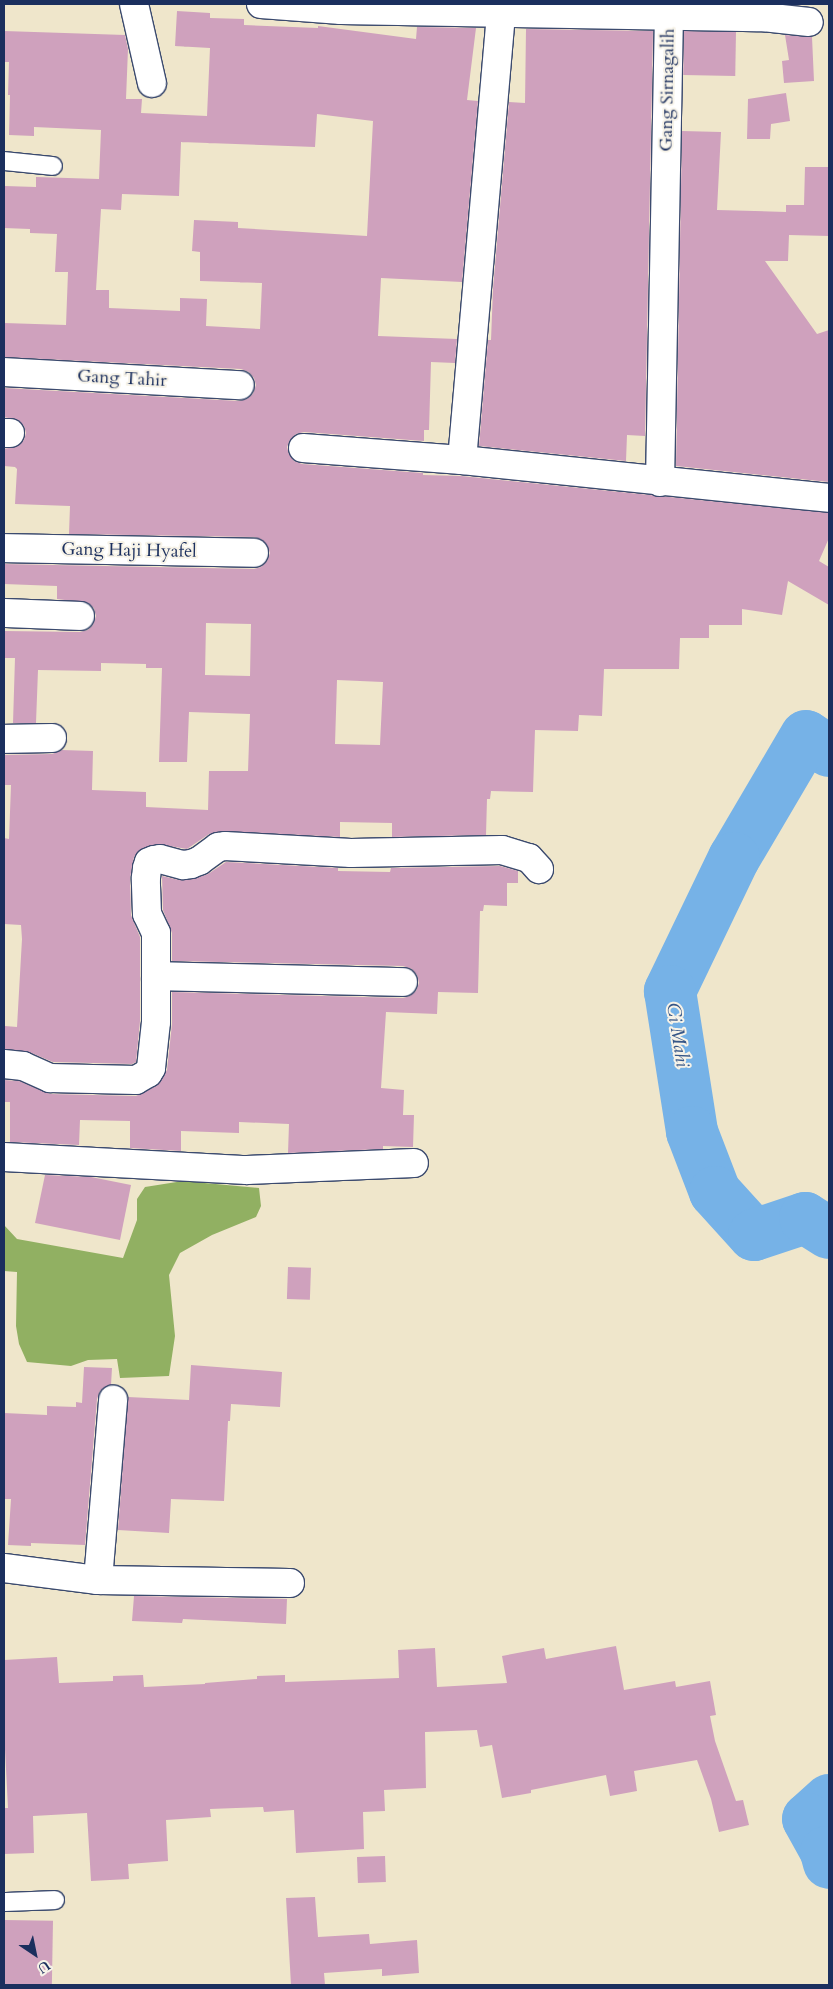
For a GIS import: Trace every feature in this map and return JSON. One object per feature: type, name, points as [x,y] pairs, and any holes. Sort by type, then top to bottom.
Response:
[{"type":"street","points":[[134,4],[152,83]]},
{"type":"street","name":"Gang Sirnagalih","points":[[262,4],[341,10],[501,12],[670,10],[660,482]]},
{"type":"street","points":[[670,10],[809,22]]},
{"type":"street","points":[[462,460],[501,12]]},
{"type":"street","name":"Gang Tahir","points":[[4,372],[240,385]]},
{"type":"street","points":[[303,448],[462,460],[829,498]]},
{"type":"street","name":"Gang Haji Hyafel","points":[[4,548],[254,553]]},
{"type":"street","points":[[4,613],[80,616]]},
{"type":"street","points":[[4,739],[52,738]]},
{"type":"street","points":[[4,1064],[23,1066],[50,1078],[136,1080],[148,1073],[151,1068],[156,1022],[156,933],[147,914],[146,907],[147,868],[149,862],[154,860],[160,859],[183,865],[191,864],[199,861],[218,847],[225,846],[351,853],[502,850],[528,858],[539,869]]},
{"type":"street","points":[[156,976],[403,982]]},
{"type":"street","points":[[4,1157],[247,1170],[414,1163]]},
{"type":"street","points":[[98,1580],[113,1400]]},
{"type":"street","points":[[4,1568],[98,1580],[290,1583]]},
{"type":"lane","points":[[4,161],[54,166]]},
{"type":"lane","points":[[4,1902],[55,1900]]},
{"type":"green space","points":[[183,1181],[259,1188],[261,1206],[256,1217],[212,1235],[180,1253],[169,1275],[175,1336],[169,1376],[120,1378],[117,1359],[88,1360],[71,1366],[27,1362],[19,1344],[16,1326],[17,1272],[4,1271],[4,1225],[17,1239],[123,1258],[137,1220],[137,1199],[145,1187]]},
{"type":"building","points":[[177,11],[210,13],[210,18],[244,19],[244,25],[318,28],[318,26],[416,39],[417,27],[476,28],[467,100],[478,101],[462,282],[381,278],[378,336],[457,339],[455,363],[431,362],[429,430],[424,430],[424,441],[304,432],[296,434],[290,440],[287,447],[294,461],[302,464],[423,473],[423,475],[461,476],[829,513],[829,538],[819,561],[829,567],[829,605],[788,581],[782,615],[742,609],[742,625],[709,625],[709,638],[680,638],[679,669],[604,669],[602,716],[579,715],[578,731],[535,730],[533,792],[491,791],[490,799],[487,799],[486,835],[392,837],[392,823],[340,822],[340,837],[223,831],[209,834],[187,849],[158,844],[143,848],[134,857],[130,878],[131,915],[140,937],[140,1021],[136,1062],[132,1064],[53,1062],[29,1052],[5,1049],[5,1026],[17,1027],[22,939],[21,925],[4,924],[4,838],[9,839],[11,785],[4,785],[4,755],[52,754],[62,750],[93,751],[92,790],[146,792],[146,807],[208,810],[209,771],[248,771],[250,714],[189,712],[187,762],[159,762],[162,668],[146,668],[146,664],[101,663],[101,671],[38,670],[36,723],[13,723],[15,658],[4,658],[4,631],[80,632],[88,630],[93,625],[96,616],[94,608],[88,603],[57,599],[57,586],[4,584],[4,564],[254,569],[261,567],[267,561],[270,553],[267,545],[262,540],[254,537],[69,534],[70,506],[15,504],[17,469],[4,466],[4,449],[18,446],[24,440],[26,433],[24,426],[18,420],[4,417],[4,388],[239,401],[247,399],[253,394],[256,385],[254,378],[249,372],[241,369],[4,357],[4,323],[66,325],[68,272],[55,272],[57,234],[30,233],[30,229],[4,228],[5,186],[36,187],[36,177],[99,179],[101,130],[34,127],[34,136],[9,135],[9,62],[4,62],[4,31],[125,35],[128,49],[126,99],[142,99],[141,113],[207,116],[210,48],[175,46]],"holes":[[[317,114],[373,121],[367,236],[238,228],[238,222],[194,220],[192,251],[200,252],[200,281],[262,283],[260,329],[206,326],[207,299],[180,298],[180,311],[109,308],[109,290],[96,290],[101,209],[121,210],[122,194],[179,196],[181,142],[315,147]],[[206,623],[251,624],[250,676],[205,675]],[[337,680],[383,682],[380,745],[335,744]]]},
{"type":"building","points":[[526,29],[653,31],[645,436],[627,435],[626,461],[479,446],[488,340],[491,340],[493,289],[509,102],[525,103]]},
{"type":"building","points":[[684,31],[736,32],[735,76],[683,75]]},
{"type":"building","points":[[785,35],[812,37],[814,81],[784,83],[782,61],[789,60]]},
{"type":"building","points":[[786,93],[790,121],[771,124],[770,139],[747,139],[748,99]]},
{"type":"building","points":[[682,131],[721,132],[717,210],[786,212],[786,205],[804,205],[805,167],[829,167],[829,236],[789,235],[788,261],[765,261],[817,334],[829,330],[829,482],[676,466]]},
{"type":"building","points":[[226,862],[338,868],[338,871],[390,872],[391,868],[500,866],[518,871],[518,883],[507,883],[507,906],[484,905],[483,911],[480,911],[478,993],[438,992],[437,1014],[386,1012],[381,1088],[404,1090],[403,1115],[414,1115],[413,1147],[383,1146],[383,1149],[288,1153],[289,1124],[239,1122],[239,1133],[181,1131],[181,1151],[130,1148],[130,1121],[80,1120],[79,1145],[10,1142],[10,1102],[4,1102],[4,1080],[19,1081],[50,1094],[136,1096],[156,1086],[167,1070],[172,1024],[172,992],[403,998],[410,996],[416,991],[419,983],[417,975],[412,969],[403,966],[172,961],[172,933],[163,910],[162,876],[179,880],[193,879],[208,874]]},
{"type":"building","points":[[45,1175],[91,1177],[131,1185],[120,1240],[35,1223]]},
{"type":"building","points":[[288,1267],[311,1268],[310,1300],[287,1299]]},
{"type":"building","points":[[191,1365],[282,1372],[280,1407],[231,1404],[230,1421],[228,1421],[224,1501],[171,1499],[169,1533],[118,1530],[128,1397],[189,1400]]},
{"type":"building","points":[[84,1367],[112,1368],[111,1385],[100,1391],[97,1399],[85,1545],[31,1543],[31,1546],[8,1545],[11,1499],[4,1499],[4,1413],[47,1415],[47,1406],[76,1407],[76,1402],[82,1403]]},
{"type":"building","points":[[134,1596],[287,1599],[286,1624],[183,1619],[182,1623],[132,1621]]},
{"type":"building","points":[[616,1646],[624,1690],[675,1681],[676,1687],[710,1681],[716,1715],[710,1716],[715,1741],[736,1801],[743,1800],[749,1825],[719,1832],[711,1799],[697,1760],[634,1771],[637,1791],[610,1796],[606,1775],[531,1790],[531,1793],[502,1798],[492,1745],[480,1747],[477,1730],[425,1732],[426,1788],[384,1790],[385,1811],[363,1812],[364,1849],[296,1853],[294,1810],[264,1812],[263,1807],[210,1809],[211,1817],[166,1820],[168,1861],[128,1864],[129,1879],[91,1881],[87,1813],[33,1816],[34,1853],[4,1854],[4,1808],[8,1808],[4,1730],[4,1660],[57,1657],[59,1683],[113,1681],[113,1676],[143,1675],[144,1687],[205,1684],[257,1679],[257,1676],[285,1675],[285,1682],[399,1678],[398,1650],[435,1648],[437,1687],[507,1683],[502,1656],[544,1648],[546,1659]]},
{"type":"building","points":[[385,1856],[386,1882],[358,1883],[357,1857]]},
{"type":"building","points":[[315,1897],[318,1937],[369,1934],[370,1944],[417,1940],[419,1973],[382,1976],[382,1969],[324,1973],[325,1985],[291,1985],[286,1898]]},
{"type":"building","points":[[4,1920],[53,1921],[52,1985],[4,1985]]},
{"type":"waterway","name":"Ci Mahi","points":[[829,751],[806,736],[734,858],[670,991],[692,1132],[715,1192],[754,1235],[805,1218],[829,1233]]},
{"type":"waterway","name":"Ci Mahi","points":[[829,1800],[808,1819],[826,1852],[829,1863]]}]
